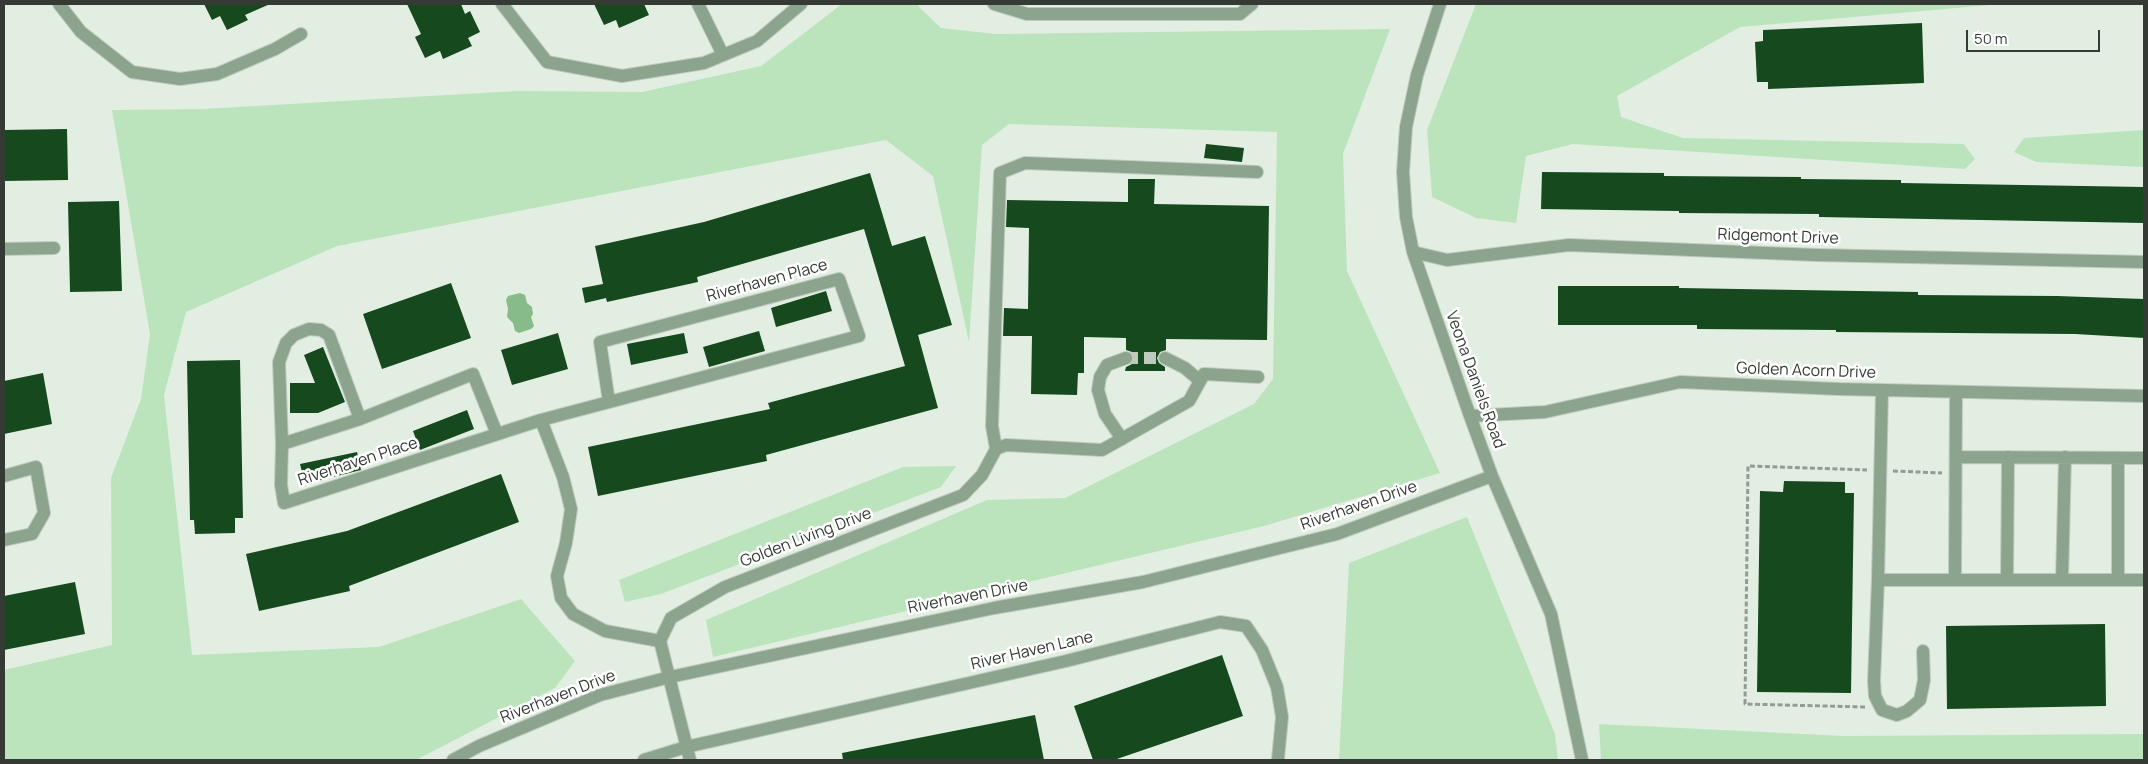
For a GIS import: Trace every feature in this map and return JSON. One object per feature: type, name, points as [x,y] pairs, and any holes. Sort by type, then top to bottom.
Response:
[{"type":"street","points":[[59,4],[81,32],[132,72],[180,79],[218,74],[274,49],[301,34]]},
{"type":"street","points":[[502,4],[547,62],[622,76],[704,63],[757,41],[801,4]]},
{"type":"street","points":[[698,4],[723,55]]},
{"type":"street","points":[[994,4],[1027,14],[1240,14],[1252,4]]},
{"type":"street","name":"Veona Daniels Road","points":[[1440,4],[1417,75],[1406,127],[1403,172],[1406,217],[1413,252],[1470,416],[1492,476],[1551,614],[1582,760]]},
{"type":"street","points":[[1257,172],[1025,163],[1000,173],[992,426],[996,449],[1006,445],[1102,450],[1189,401],[1204,374],[1258,377]]},
{"type":"street","name":"Ridgemont Drive","points":[[1413,252],[1447,260],[1569,245],[1816,255],[2144,262]]},
{"type":"street","points":[[4,249],[54,248]]},
{"type":"street","name":"Riverhaven Place","points":[[360,419],[329,335],[321,330],[309,329],[294,335],[286,343],[279,362],[282,444],[281,485],[284,503],[541,420],[859,336],[840,279],[600,342],[609,402]]},
{"type":"street","points":[[1122,439],[1105,414],[1098,390],[1100,377],[1107,365],[1126,358]]},
{"type":"street","points":[[1165,358],[1185,368],[1200,381]]},
{"type":"street","points":[[282,444],[360,419],[473,374],[497,434]]},
{"type":"street","name":"Golden Acorn Drive","points":[[1470,416],[1545,412],[1680,382],[1882,390],[2144,396]]},
{"type":"street","points":[[1882,390],[1874,681],[1875,696],[1882,710],[1896,715],[1907,711],[1920,700],[1924,680],[1923,651]]},
{"type":"street","points":[[1955,580],[1956,392]]},
{"type":"street","points":[[541,420],[563,477],[571,509],[566,543],[556,576],[561,598],[573,614],[605,631],[660,641],[690,760]]},
{"type":"street","name":"Golden Living Drive","points":[[660,641],[671,618],[725,587],[963,495],[982,475],[996,449]]},
{"type":"street","points":[[1956,457],[2144,458]]},
{"type":"street","points":[[2007,580],[2008,457]]},
{"type":"street","points":[[2062,580],[2065,457]]},
{"type":"street","points":[[2118,458],[2118,580]]},
{"type":"street","points":[[4,476],[36,467],[44,513],[32,534],[4,540]]},
{"type":"street","name":"Riverhaven Drive","points":[[453,760],[479,746],[600,694],[670,677],[994,608],[1143,582],[1271,551],[1337,534],[1492,476]]},
{"type":"street","points":[[1878,580],[2144,580]]},
{"type":"street","name":"River Haven Lane","points":[[644,760],[686,747],[1066,661],[1220,622],[1246,626],[1262,650],[1277,687],[1282,717],[1277,760]]},
{"type":"path","points":[[1880,707],[1745,704],[1748,466],[1956,474]]},
{"type":"shaded area","points":[[842,4],[916,4],[941,28],[996,34],[1390,29],[1343,154],[1347,271],[1440,473],[1264,526],[713,657],[706,620],[987,500],[1065,498],[1254,404],[1273,379],[1277,132],[1009,124],[982,145],[969,342],[933,176],[886,140],[337,246],[186,312],[164,395],[192,655],[379,647],[521,599],[575,661],[555,688],[416,760],[4,760],[4,670],[112,645],[111,478],[141,399],[150,334],[112,110],[203,109],[517,91],[642,92],[761,66]]},
{"type":"shaded area","points":[[1476,4],[2002,4],[1740,27],[1617,96],[1621,117],[1683,138],[1964,144],[1975,159],[1965,169],[1573,144],[1526,156],[1516,223],[1476,218],[1432,197],[1427,130]]},
{"type":"shaded area","points":[[2144,130],[2144,167],[2036,162],[2014,152],[2024,138]]},
{"type":"shaded area","points":[[520,293],[525,295],[527,303],[532,307],[533,314],[531,317],[534,326],[519,333],[515,331],[513,323],[507,317],[506,300],[508,296]]},
{"type":"shaded area","points":[[956,466],[941,487],[661,594],[625,602],[619,580],[903,467]]},
{"type":"shaded area","points":[[1467,517],[1555,734],[1558,760],[1339,760],[1349,563]]},
{"type":"shaded area","points":[[1599,724],[1844,736],[2144,734],[2144,760],[1601,760]]},
{"type":"building","points":[[204,4],[270,4],[245,15],[248,20],[227,30],[220,16],[212,20]]},
{"type":"building","points":[[407,4],[461,4],[465,14],[470,11],[480,32],[468,38],[472,46],[443,59],[440,51],[425,58],[415,37],[421,34]]},
{"type":"building","points":[[594,4],[644,4],[649,15],[619,28],[616,20],[604,25]]},
{"type":"building","points":[[1922,23],[1924,83],[1768,89],[1768,82],[1757,82],[1755,42],[1763,41],[1763,30]]},
{"type":"building","points":[[67,129],[68,180],[4,181],[4,130]]},
{"type":"building","points":[[1206,144],[1244,148],[1242,162],[1204,158]]},
{"type":"building","points":[[1542,172],[1664,173],[1664,176],[1901,180],[1901,183],[2144,187],[2144,223],[1819,217],[1819,214],[1679,213],[1679,211],[1541,209]]},
{"type":"building","points":[[870,173],[892,246],[925,236],[952,325],[918,335],[938,408],[766,455],[767,461],[598,496],[588,447],[770,409],[768,403],[905,366],[864,229],[697,277],[698,282],[607,302],[606,298],[585,303],[582,288],[603,284],[595,246],[704,222]]},
{"type":"building","points":[[1128,179],[1155,179],[1154,204],[1269,206],[1267,340],[1166,339],[1166,350],[1160,352],[1157,358],[1159,363],[1165,367],[1165,371],[1125,371],[1126,367],[1132,364],[1134,359],[1132,352],[1126,350],[1126,338],[1084,337],[1084,373],[1078,373],[1077,395],[1031,394],[1032,336],[1003,336],[1004,308],[1028,309],[1029,228],[1006,227],[1007,200],[1128,202]]},
{"type":"building","points":[[119,201],[122,291],[70,292],[68,202]]},
{"type":"building","points":[[451,283],[471,338],[382,369],[363,314]]},
{"type":"building","points":[[1558,286],[1679,286],[1679,288],[1918,292],[1918,295],[2144,299],[2144,338],[2075,334],[1697,329],[1697,325],[1558,325]]},
{"type":"building","points":[[826,291],[832,311],[776,327],[771,308]]},
{"type":"building","points":[[759,331],[765,351],[709,367],[703,347]]},
{"type":"building","points":[[558,333],[568,369],[512,385],[501,350]]},
{"type":"building","points":[[684,333],[688,353],[631,365],[627,344]]},
{"type":"building","points":[[323,347],[345,402],[318,413],[290,413],[290,383],[315,383],[304,355]]},
{"type":"building","points":[[240,360],[243,518],[235,518],[235,533],[195,534],[194,520],[190,520],[187,361]]},
{"type":"building","points":[[43,373],[52,424],[4,434],[4,381]]},
{"type":"building","points":[[467,410],[474,429],[420,450],[413,431]]},
{"type":"building","points":[[357,452],[361,470],[305,484],[300,464]]},
{"type":"building","points":[[501,474],[519,522],[349,586],[350,591],[259,611],[246,554],[347,531]]},
{"type":"building","points":[[1784,481],[1845,482],[1845,493],[1854,493],[1851,693],[1757,692],[1760,491],[1783,492]]},
{"type":"building","points":[[75,582],[85,634],[4,650],[4,596]]},
{"type":"building","points":[[2105,624],[2106,706],[1947,709],[1946,626]]},
{"type":"building","points":[[1222,655],[1243,716],[1114,760],[1093,760],[1074,706]]},
{"type":"building","points":[[1035,715],[1044,760],[843,760],[842,753]]},
{"type":"tunnel","points":[[1126,358],[1165,358]]}]
